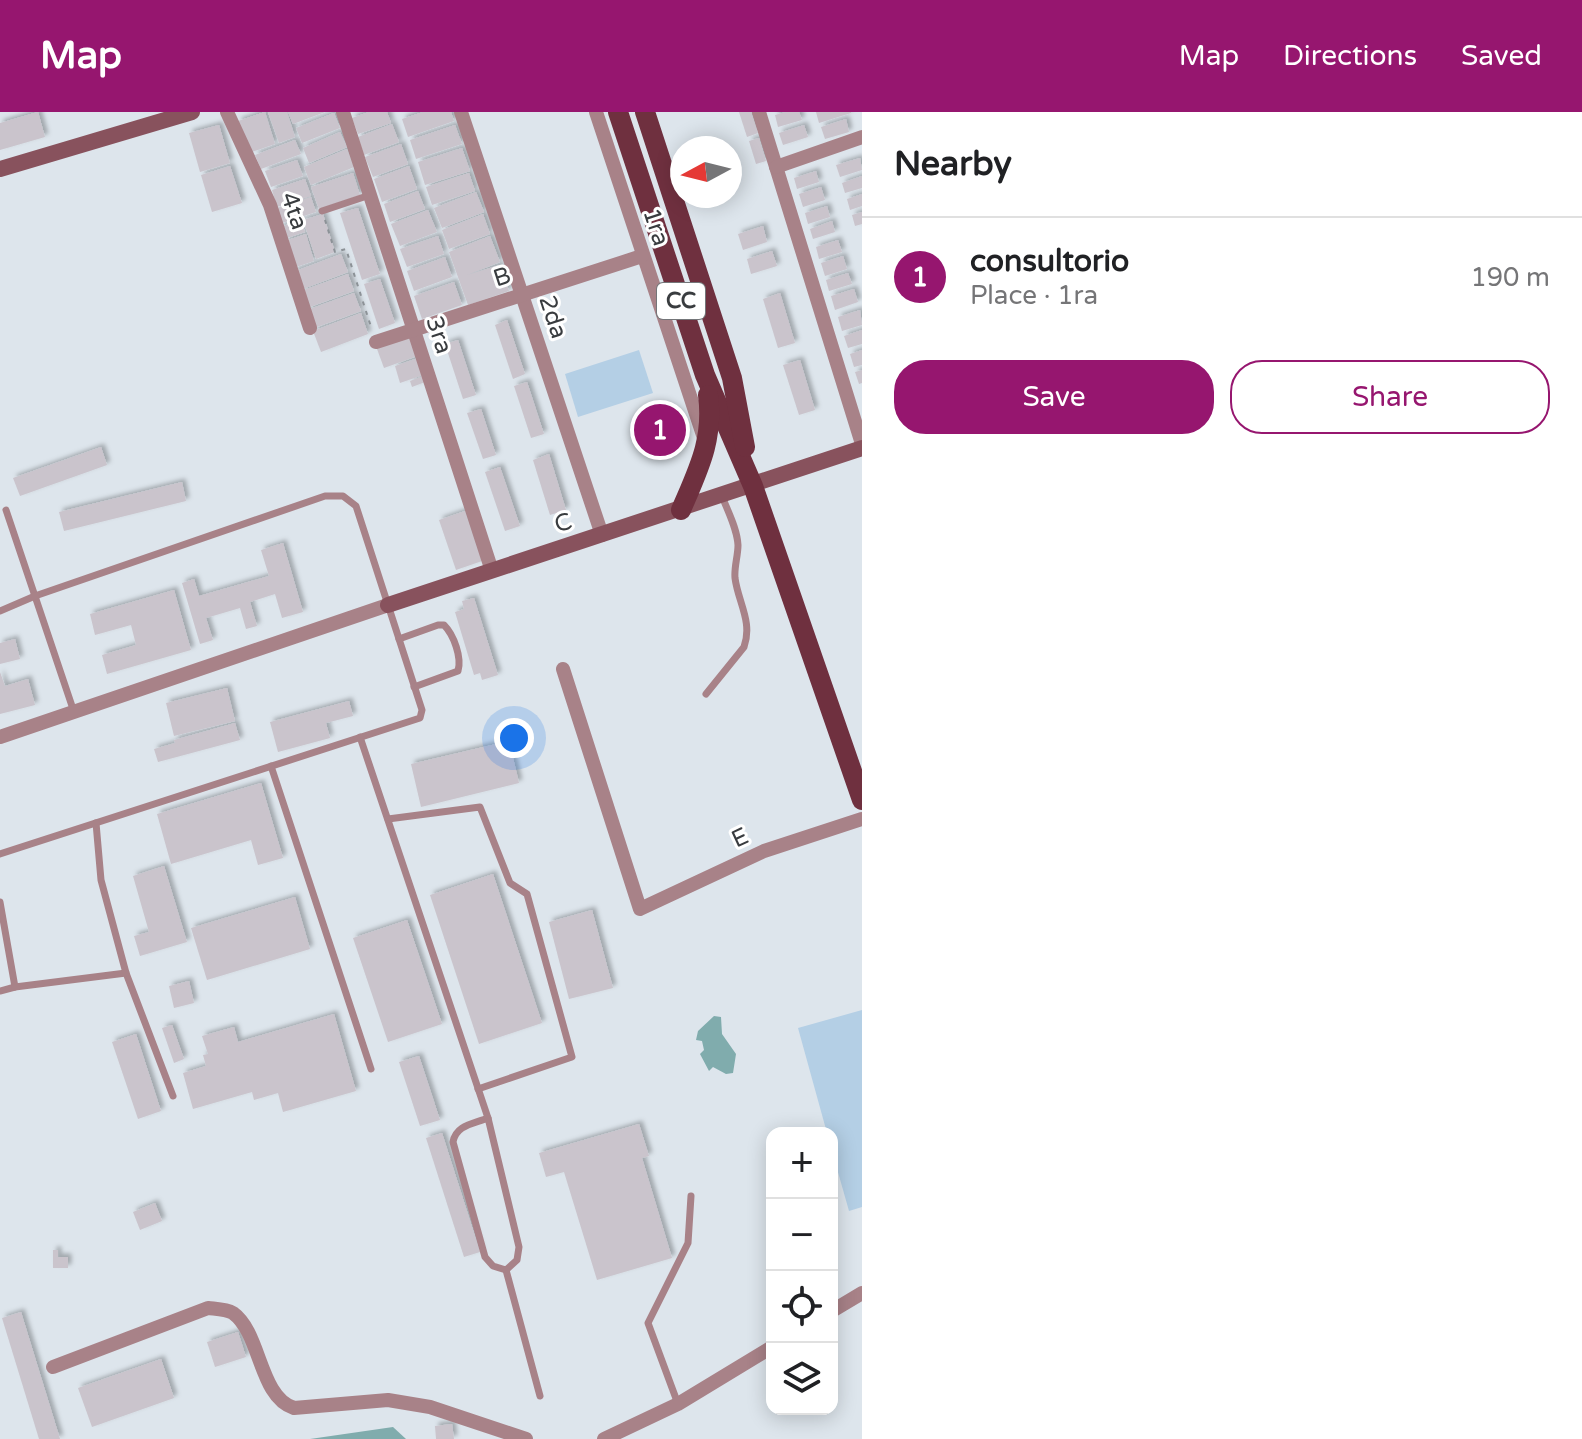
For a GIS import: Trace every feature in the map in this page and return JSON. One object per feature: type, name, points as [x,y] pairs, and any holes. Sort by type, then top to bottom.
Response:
[{"type":"main road","name":"CC","points":[[618,112],[705,375],[753,486],[862,800]]},
{"type":"main road","name":"CC","points":[[645,112],[732,378],[753,486]]},
{"type":"main road","points":[[681,510],[707,446],[710,414],[705,375]]},
{"type":"street","points":[[0,169],[192,112]]},
{"type":"street","name":"4ta","points":[[227,112],[270,205],[310,328]]},
{"type":"street","name":"3ra","points":[[343,112],[492,571]]},
{"type":"street","name":"2da","points":[[461,112],[602,535]]},
{"type":"street","name":"1ra","points":[[596,112],[707,446]]},
{"type":"street","points":[[759,112],[862,446]]},
{"type":"street","points":[[776,167],[862,137]]},
{"type":"street","name":"B","points":[[376,342],[642,256]]},
{"type":"street","name":"C","points":[[388,605],[753,486],[862,446]]},
{"type":"street","points":[[0,737],[388,605]]},
{"type":"street","name":"E","points":[[563,669],[640,909],[764,851],[862,819]]},
{"type":"street","points":[[838,1307],[862,1293]]},
{"type":"street","points":[[53,1367],[208,1308],[223,1310],[232,1312],[242,1322],[275,1393],[284,1405],[294,1408],[388,1400],[430,1407],[526,1439]]},
{"type":"street","points":[[604,1439],[678,1404],[766,1351]]},
{"type":"lane","points":[[322,211],[370,195]]},
{"type":"lane","points":[[0,611],[35,596],[325,496],[343,496],[356,506],[422,710],[420,718],[0,854]]},
{"type":"lane","points":[[706,694],[744,647],[748,627],[735,577],[738,549],[736,530],[722,496]]},
{"type":"lane","points":[[6,510],[74,712]]},
{"type":"lane","points":[[399,639],[444,625],[449,629],[460,661],[458,671],[414,687]]},
{"type":"lane","points":[[360,737],[488,1118],[519,1247],[517,1260],[506,1270]]},
{"type":"lane","points":[[271,766],[371,1069]]},
{"type":"lane","points":[[388,819],[480,807],[510,883],[527,894],[572,1057],[478,1089]]},
{"type":"lane","points":[[96,823],[101,880],[126,973],[173,1096]]},
{"type":"lane","points":[[0,902],[15,987]]},
{"type":"lane","points":[[0,991],[126,973]]},
{"type":"lane","points":[[488,1118],[459,1129],[454,1133],[453,1142],[485,1257],[493,1266],[506,1270]]},
{"type":"lane","points":[[678,1404],[648,1323],[688,1243],[691,1196]]},
{"type":"lane","points":[[506,1270],[540,1396]]},
{"type":"path","points":[[322,211],[335,252],[346,249],[376,342]]},
{"type":"shaded area","points":[[639,350],[653,393],[578,417],[565,374]]},
{"type":"shaded area","points":[[862,1010],[862,1207],[849,1211],[838,1172],[838,1127],[825,1127],[798,1028]]},
{"type":"shaded area","points":[[714,1016],[721,1017],[722,1034],[736,1054],[733,1073],[726,1074],[713,1067],[709,1071],[700,1054],[704,1050],[702,1041],[696,1040],[698,1031]]},
{"type":"shaded area","points":[[393,1427],[406,1439],[310,1439]]},
{"type":"building","points":[[38,112],[45,137],[0,150],[0,123]]},
{"type":"building","points":[[265,112],[275,144],[249,153],[238,121]]},
{"type":"building","points":[[268,112],[287,112],[295,137],[279,143]]},
{"type":"building","points":[[288,112],[325,112],[293,124]]},
{"type":"building","points":[[369,112],[387,112],[391,123],[358,134],[352,118]]},
{"type":"building","points":[[423,112],[451,112],[454,121],[408,137],[402,119]]},
{"type":"building","points":[[739,112],[751,112],[758,133],[747,137]]},
{"type":"building","points":[[799,112],[802,120],[778,127],[775,115]]},
{"type":"building","points":[[816,112],[851,112],[851,113],[819,123]]},
{"type":"building","points":[[334,113],[340,128],[302,143],[296,128]]},
{"type":"building","points":[[846,119],[849,132],[825,139],[821,127]]},
{"type":"building","points":[[392,124],[399,142],[364,155],[358,137]]},
{"type":"building","points":[[219,125],[230,163],[200,172],[189,133]]},
{"type":"building","points":[[455,125],[462,144],[416,159],[410,140]]},
{"type":"building","points":[[804,125],[808,137],[783,145],[779,133]]},
{"type":"building","points":[[340,132],[347,147],[309,163],[303,148]]},
{"type":"building","points":[[759,138],[766,161],[756,164],[749,141]]},
{"type":"building","points":[[295,140],[301,154],[261,169],[255,155]]},
{"type":"building","points":[[401,144],[408,164],[373,177],[365,157]]},
{"type":"building","points":[[462,148],[470,171],[425,185],[418,162]]},
{"type":"building","points":[[347,149],[354,167],[311,185],[304,167]]},
{"type":"building","points":[[860,158],[862,170],[840,177],[836,165]]},
{"type":"building","points":[[297,160],[303,176],[271,187],[265,171]]},
{"type":"building","points":[[230,166],[242,203],[212,212],[201,175]]},
{"type":"building","points":[[409,166],[417,189],[382,202],[374,179]]},
{"type":"building","points":[[816,171],[819,182],[797,189],[794,178]]},
{"type":"building","points":[[353,173],[360,195],[319,209],[311,187]]},
{"type":"building","points":[[469,173],[475,191],[432,205],[426,187]]},
{"type":"building","points":[[862,176],[862,188],[845,193],[842,183]]},
{"type":"building","points":[[305,179],[311,196],[277,207],[272,190]]},
{"type":"building","points":[[821,187],[825,200],[803,207],[799,194]]},
{"type":"building","points":[[418,191],[425,209],[390,222],[384,204]]},
{"type":"building","points":[[476,192],[484,212],[442,228],[434,208]]},
{"type":"building","points":[[862,194],[862,206],[850,210],[847,199]]},
{"type":"building","points":[[311,197],[316,212],[282,223],[277,208]]},
{"type":"building","points":[[827,206],[830,217],[808,224],[805,213]]},
{"type":"building","points":[[358,208],[380,274],[362,280],[340,213]]},
{"type":"building","points":[[428,210],[437,232],[400,246],[391,224]]},
{"type":"building","points":[[862,212],[862,224],[855,226],[852,215]]},
{"type":"building","points":[[323,214],[335,252],[316,259],[303,220]]},
{"type":"building","points":[[483,214],[490,234],[449,249],[442,230]]},
{"type":"building","points":[[301,220],[305,232],[284,239],[280,227]]},
{"type":"building","points":[[832,221],[835,232],[813,239],[810,229]]},
{"type":"building","points":[[763,226],[767,242],[743,250],[738,234]]},
{"type":"building","points":[[306,234],[314,261],[293,268],[285,241]]},
{"type":"building","points":[[438,236],[444,254],[407,267],[400,249]]},
{"type":"building","points":[[490,236],[500,262],[467,275],[500,265],[509,291],[468,305],[449,252]]},
{"type":"building","points":[[838,240],[842,252],[819,259],[816,247]]},
{"type":"building","points":[[772,251],[777,266],[751,274],[747,259]]},
{"type":"building","points":[[341,254],[348,272],[300,290],[293,272]]},
{"type":"building","points":[[843,256],[847,269],[825,276],[821,263]]},
{"type":"building","points":[[445,257],[452,277],[414,291],[407,271]]},
{"type":"building","points":[[848,273],[852,284],[829,291],[826,280]]},
{"type":"building","points":[[348,274],[354,291],[307,308],[301,291]]},
{"type":"building","points":[[380,279],[395,323],[379,329],[364,284]]},
{"type":"building","points":[[454,282],[462,305],[422,319],[414,296]]},
{"type":"building","points":[[854,289],[858,302],[835,310],[831,296]]},
{"type":"building","points":[[354,293],[361,311],[314,328],[307,310]]},
{"type":"building","points":[[780,293],[795,343],[778,348],[763,299]]},
{"type":"building","points":[[860,310],[862,325],[842,331],[838,317]]},
{"type":"building","points":[[361,313],[368,334],[321,352],[313,331]]},
{"type":"building","points":[[507,320],[525,374],[513,379],[495,325]]},
{"type":"building","points":[[862,330],[862,344],[848,348],[844,336]]},
{"type":"building","points":[[410,336],[417,356],[384,368],[377,349]]},
{"type":"building","points":[[458,340],[476,395],[463,399],[445,344]]},
{"type":"building","points":[[862,350],[862,365],[854,367],[850,354]]},
{"type":"building","points":[[418,358],[423,375],[400,383],[395,366]]},
{"type":"building","points":[[800,360],[815,410],[799,415],[783,365]]},
{"type":"building","points":[[862,370],[862,383],[859,384],[855,372]]},
{"type":"building","points":[[423,376],[425,382],[412,387],[410,381]]},
{"type":"building","points":[[527,382],[544,434],[531,438],[514,386]]},
{"type":"building","points":[[663,407],[677,445],[657,452],[643,414]]},
{"type":"building","points":[[481,409],[496,455],[483,459],[467,413]]},
{"type":"building","points":[[101,447],[107,465],[20,496],[13,478]]},
{"type":"building","points":[[549,454],[566,510],[550,515],[533,460]]},
{"type":"building","points":[[500,467],[520,526],[505,531],[485,472]]},
{"type":"building","points":[[182,482],[186,501],[64,531],[59,512]]},
{"type":"building","points":[[465,511],[482,561],[456,570],[439,520]]},
{"type":"building","points":[[283,543],[303,612],[282,618],[275,594],[250,602],[257,626],[246,629],[240,608],[206,618],[213,640],[200,644],[182,583],[194,579],[199,596],[269,576],[261,550]]},
{"type":"building","points":[[174,590],[191,650],[107,674],[102,655],[136,645],[131,625],[95,635],[90,614]]},
{"type":"building","points":[[474,598],[498,675],[482,680],[480,673],[474,675],[455,612],[464,609],[462,601]]},
{"type":"building","points":[[15,639],[20,659],[0,664],[0,643]]},
{"type":"building","points":[[0,672],[5,686],[28,679],[35,705],[0,714]]},
{"type":"building","points":[[227,688],[235,721],[174,736],[166,703]]},
{"type":"building","points":[[349,701],[353,716],[326,723],[330,738],[278,752],[270,722]]},
{"type":"building","points":[[235,723],[240,740],[158,762],[154,749],[175,743],[174,740]]},
{"type":"building","points":[[509,741],[519,783],[421,807],[411,764]]},
{"type":"building","points":[[261,783],[283,858],[258,865],[251,840],[171,864],[157,814]]},
{"type":"building","points":[[164,866],[187,942],[140,956],[134,936],[149,932],[133,876]]},
{"type":"building","points":[[493,874],[542,1023],[479,1044],[430,895]]},
{"type":"building","points":[[295,897],[310,949],[207,980],[191,928]]},
{"type":"building","points":[[592,910],[613,988],[569,999],[549,922]]},
{"type":"building","points":[[407,920],[442,1024],[388,1042],[353,938]]},
{"type":"building","points":[[189,981],[194,1003],[174,1008],[169,986]]},
{"type":"building","points":[[334,1014],[356,1091],[283,1112],[278,1093],[254,1100],[252,1092],[193,1109],[183,1073],[206,1066],[203,1055],[208,1054],[202,1036],[234,1027],[238,1042]]},
{"type":"building","points":[[172,1025],[184,1059],[174,1063],[162,1028]]},
{"type":"building","points":[[136,1034],[161,1111],[138,1119],[112,1042]]},
{"type":"building","points":[[419,1056],[440,1120],[420,1126],[399,1062]]},
{"type":"building","points":[[639,1124],[649,1156],[642,1158],[672,1258],[597,1280],[564,1172],[546,1177],[539,1153]]},
{"type":"building","points":[[442,1133],[480,1252],[464,1257],[426,1138]]},
{"type":"building","points":[[155,1203],[162,1221],[140,1230],[133,1212]]},
{"type":"building","points":[[53,1250],[58,1250],[58,1257],[68,1257],[68,1268],[53,1268]]},
{"type":"building","points":[[21,1312],[60,1439],[39,1439],[2,1318]]},
{"type":"building","points":[[238,1332],[246,1357],[215,1367],[207,1342]]},
{"type":"building","points":[[161,1359],[174,1398],[92,1427],[78,1388]]},
{"type":"building","points":[[452,1424],[454,1439],[436,1439],[435,1426]]},
{"type":"place","name":"consultorio","points":[[660,430]]}]
